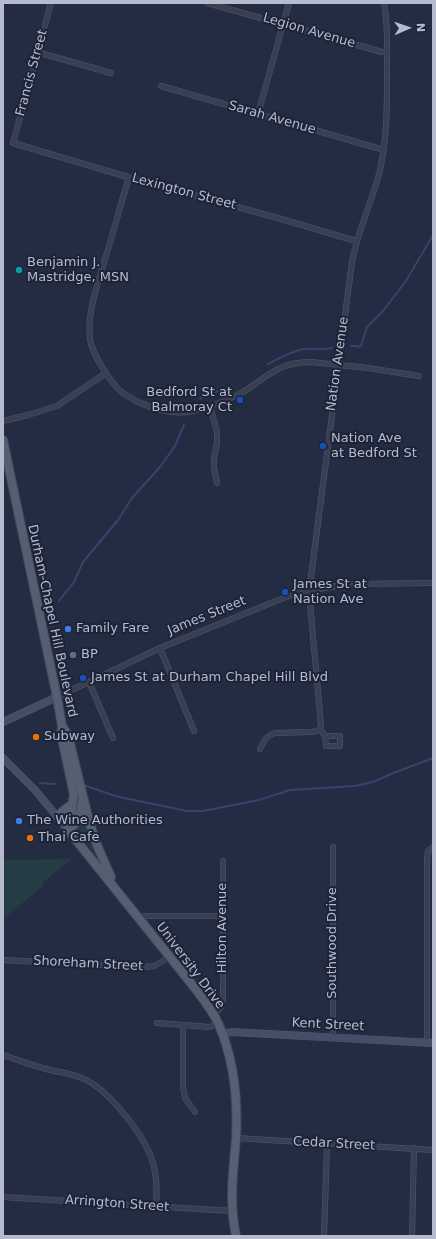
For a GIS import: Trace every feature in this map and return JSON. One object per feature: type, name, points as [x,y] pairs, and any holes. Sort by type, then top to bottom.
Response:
[{"type":"main road","name":"Durham-Chapel Hill Boulevard","points":[[3,440],[62,726],[61,734],[73,791],[74,798],[72,811],[68,822],[68,830]]},
{"type":"main road","points":[[62,726],[68,735],[82,797],[97,845],[117,891]]},
{"type":"main road","points":[[68,830],[79,820],[82,797]]},
{"type":"main road","points":[[57,816],[72,805]]},
{"type":"main road","name":"University Drive","points":[[68,830],[194,987],[213,1014],[218,1024],[229,1059],[234,1087],[236,1138],[232,1187],[232,1211],[236,1236]]},
{"type":"street","name":"Francis Street","points":[[12,143],[51,3]]},
{"type":"street","name":"Legion Avenue","points":[[207,3],[382,52],[387,52]]},
{"type":"street","points":[[258,114],[289,3]]},
{"type":"street","name":"Nation Avenue","points":[[320,728],[321,725],[308,592],[352,262],[356,241],[376,187],[384,150],[386,119],[387,21],[384,3]]},
{"type":"street","points":[[37,52],[111,73]]},
{"type":"street","name":"Sarah Avenue","points":[[161,86],[384,150]]},
{"type":"street","name":"Lexington Street","points":[[12,143],[356,241]]},
{"type":"street","points":[[129,177],[90,316],[91,344],[94,352],[106,373],[123,393],[155,409],[179,413],[197,410],[239,395],[268,375],[285,366],[311,362],[419,376]]},
{"type":"street","points":[[3,421],[57,406],[106,373]]},
{"type":"street","points":[[210,406],[217,432],[214,463],[217,483]]},
{"type":"street","name":"James Street","points":[[3,722],[160,648],[297,594],[356,584],[433,583]]},
{"type":"street","points":[[160,648],[194,731]]},
{"type":"street","points":[[88,682],[113,738]]},
{"type":"street","points":[[260,750],[265,739],[269,735],[275,733],[312,732],[317,731],[320,728],[325,736]]},
{"type":"street","name":"University Drive","points":[[3,758],[35,790],[68,830]]},
{"type":"street","name":"Southwood Drive","points":[[333,847],[333,1038]]},
{"type":"street","points":[[430,1043],[428,996],[427,860],[428,851],[432,848]]},
{"type":"street","name":"Hilton Avenue","points":[[213,1014],[222,1006],[223,999],[223,861]]},
{"type":"street","points":[[139,918],[145,916],[223,916]]},
{"type":"street","name":"Shoreham Street","points":[[3,960],[144,967],[154,966],[170,957]]},
{"type":"street","points":[[157,1023],[209,1027],[218,1024]]},
{"type":"street","points":[[183,1025],[183,1087],[186,1098],[195,1112]]},
{"type":"street","name":"Kent Street","points":[[222,1034],[232,1032],[430,1043]]},
{"type":"street","points":[[3,1055],[36,1066],[83,1078],[93,1083],[111,1098],[136,1131],[151,1157],[156,1178],[156,1207]]},
{"type":"street","name":"Cedar Street","points":[[236,1138],[433,1150]]},
{"type":"street","points":[[324,1236],[327,1144]]},
{"type":"street","points":[[412,1236],[414,1148]]},
{"type":"street","name":"Arrington Street","points":[[3,1197],[232,1211]]},
{"type":"shaded area","points":[[85,815],[99,859],[76,829]]},
{"type":"shaded area","points":[[72,859],[43,882],[42,887],[3,919],[3,860]]},
{"type":"waterway","points":[[351,346],[361,346],[367,327],[383,311],[406,281],[433,235]]},
{"type":"waterway","points":[[268,364],[285,355],[303,349],[332,348]]},
{"type":"waterway","points":[[200,399],[208,393],[225,391]]},
{"type":"waterway","points":[[59,601],[74,582],[83,562],[118,520],[132,498],[160,467],[175,446],[184,425]]},
{"type":"waterway","points":[[84,785],[115,796],[187,811],[203,811],[259,800],[290,790],[355,786],[373,782],[433,758]]},
{"type":"waterway","points":[[40,783],[55,784]]},
{"type":"place","name":"Benjamin J. Mastridge, MSN","points":[[19,270]]},
{"type":"place","name":"Bedford St at Balmoray Ct","points":[[240,400]]},
{"type":"place","name":"Nation Ave at Bedford St","points":[[323,446]]},
{"type":"place","name":"James St at Nation Ave","points":[[285,592]]},
{"type":"place","name":"Family Fare","points":[[68,629]]},
{"type":"place","name":"BP","points":[[73,655]]},
{"type":"place","name":"James St at Durham Chapel Hill Blvd","points":[[83,678]]},
{"type":"place","name":"Subway","points":[[36,737]]},
{"type":"place","name":"The Wine Authorities","points":[[19,821]]},
{"type":"place","name":"Thai Cafe","points":[[30,838]]}]
